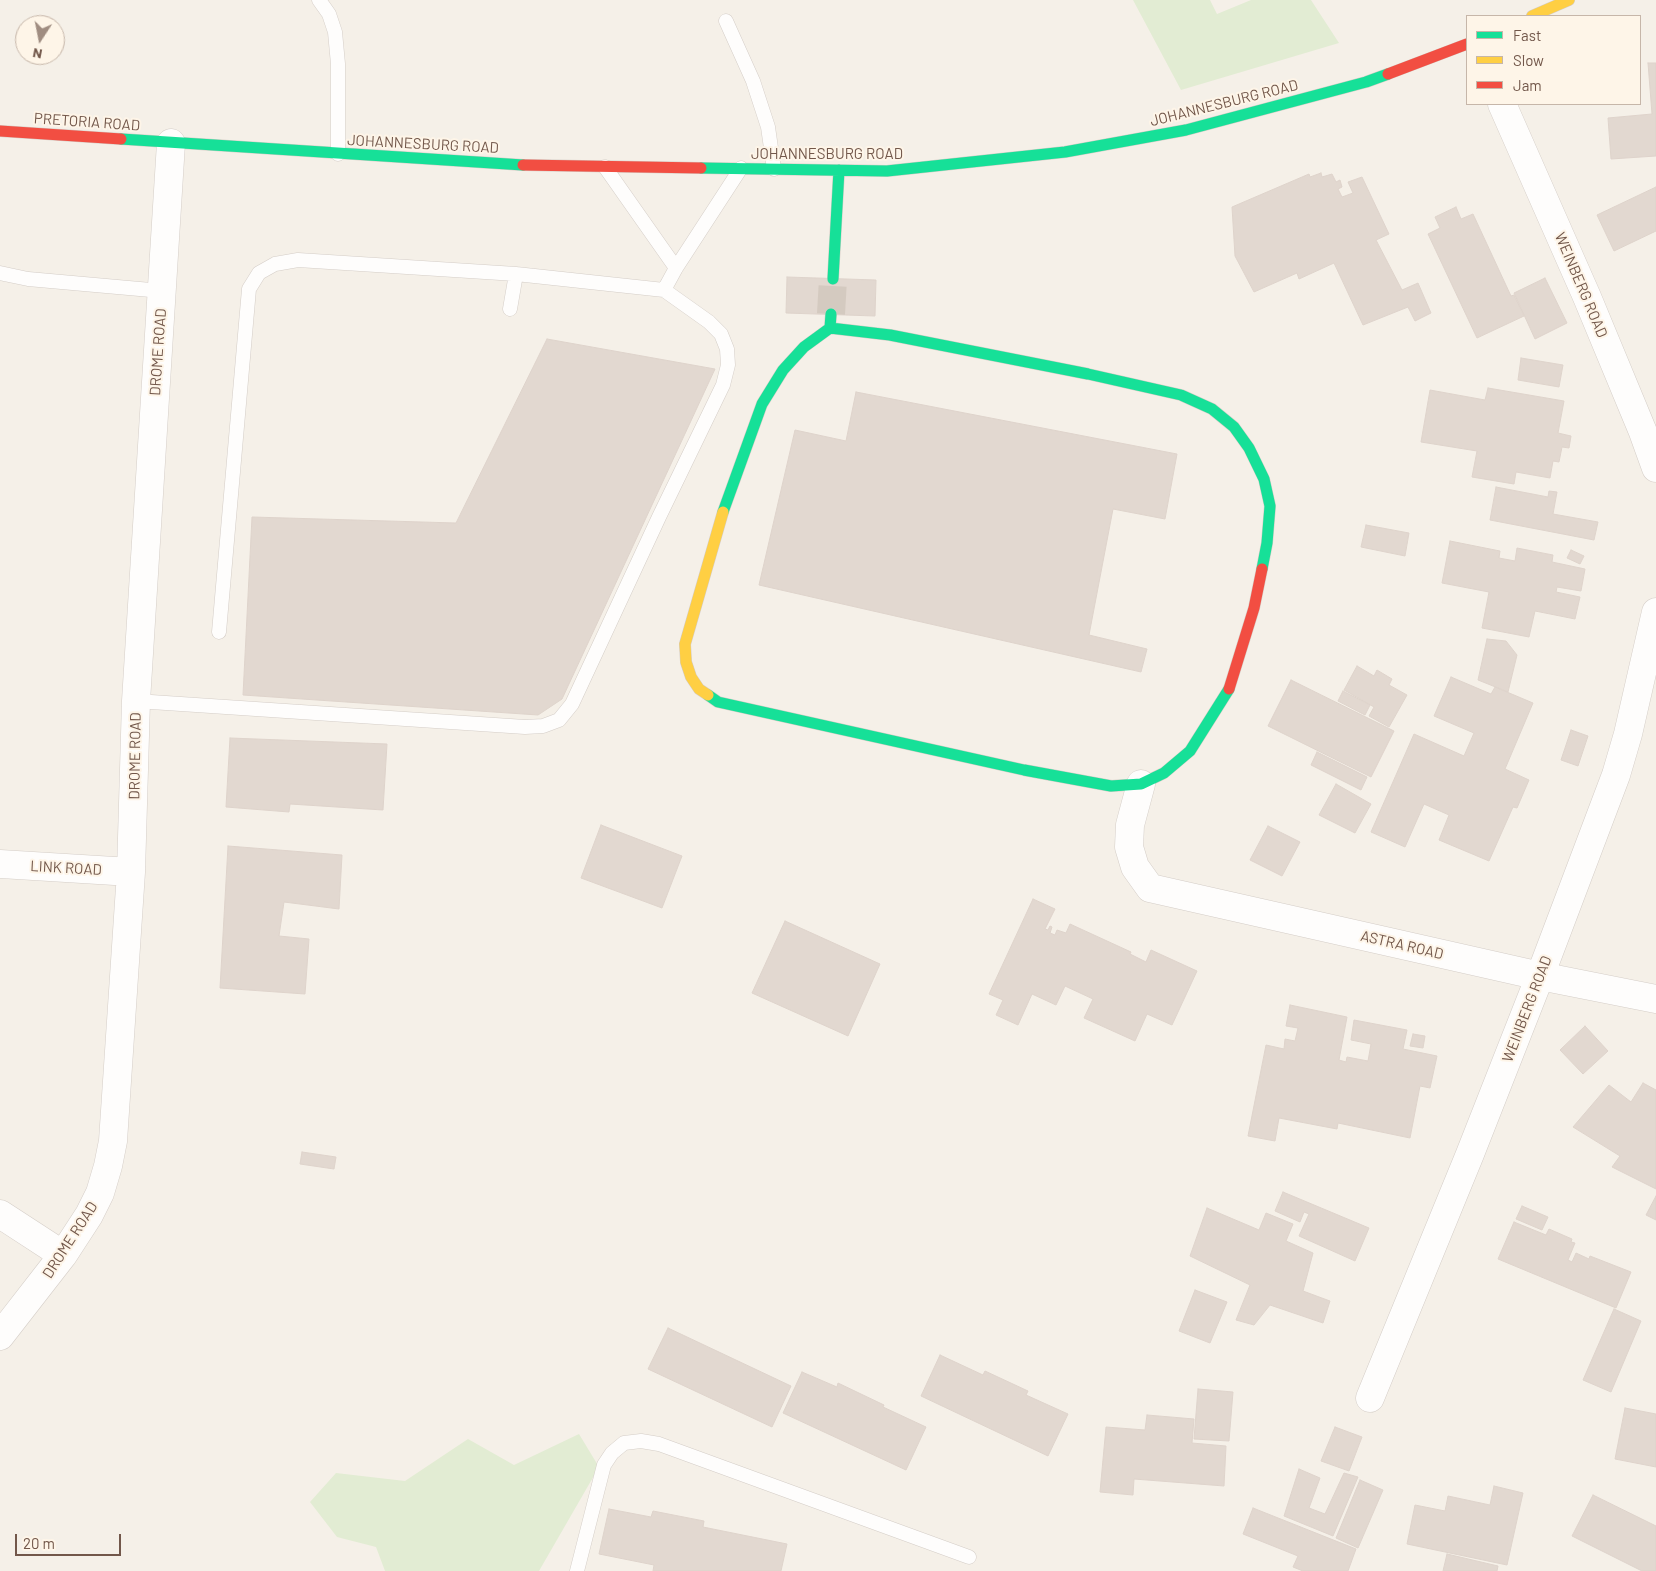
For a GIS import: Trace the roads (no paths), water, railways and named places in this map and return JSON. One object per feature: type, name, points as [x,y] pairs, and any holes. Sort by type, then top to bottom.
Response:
[{"type":"street","points":[[1534,15],[1569,0]]},
{"type":"street","name":"JOHANNESBURG ROAD","points":[[171,143],[536,166],[887,171],[1065,152],[1186,130],[1366,82],[1466,44]]},
{"type":"street","name":"WEINBERG ROAD","points":[[1502,105],[1587,297],[1656,468]]},
{"type":"street","name":"PRETORIA ROAD","points":[[0,131],[171,143]]},
{"type":"street","name":"DROME ROAD","points":[[0,1336],[63,1255],[89,1215],[100,1192],[113,1141],[132,872],[136,701],[171,143]]},
{"type":"street","points":[[833,279],[839,170]]},
{"type":"street","points":[[830,328],[831,314]]},
{"type":"street","points":[[830,328],[890,335],[1088,374],[1181,395],[1212,409],[1234,427],[1249,448],[1264,479],[1270,506],[1267,543],[1254,608],[1231,686],[1190,752],[1164,773],[1141,784],[1111,786],[1024,770],[718,702],[699,689],[691,677],[686,662],[685,644],[727,498],[762,404],[783,370],[804,347],[830,328]]},
{"type":"street","name":"WEINBERG ROAD","points":[[1370,1398],[1470,1154],[1616,775],[1628,734],[1656,612]]},
{"type":"street","name":"ASTRA ROAD","points":[[1141,784],[1130,825],[1129,847],[1135,867],[1150,888],[1540,976],[1656,999]]},
{"type":"street","name":"LINK ROAD","points":[[0,864],[132,872]]},
{"type":"street","points":[[0,1214],[63,1255]]},
{"type":"lane","points":[[319,0],[329,14],[336,32],[338,154]]},
{"type":"lane","points":[[726,21],[754,80],[768,127],[774,169]]},
{"type":"lane","points":[[605,167],[676,268]]},
{"type":"lane","points":[[664,290],[676,268],[741,168]]},
{"type":"lane","points":[[136,701],[525,727],[543,726],[558,720],[572,704],[723,385],[728,365],[727,349],[721,334],[709,322],[664,290],[516,274],[298,260],[275,264],[259,273],[249,289],[220,632]]},
{"type":"lane","points":[[0,273],[28,279],[162,291]]},
{"type":"lane","points":[[510,308],[516,274]]},
{"type":"lane","points":[[577,1571],[604,1465],[612,1453],[624,1443],[641,1441],[659,1444],[969,1557]]},
{"type":"tunnel","points":[[831,314],[833,279]]}]
